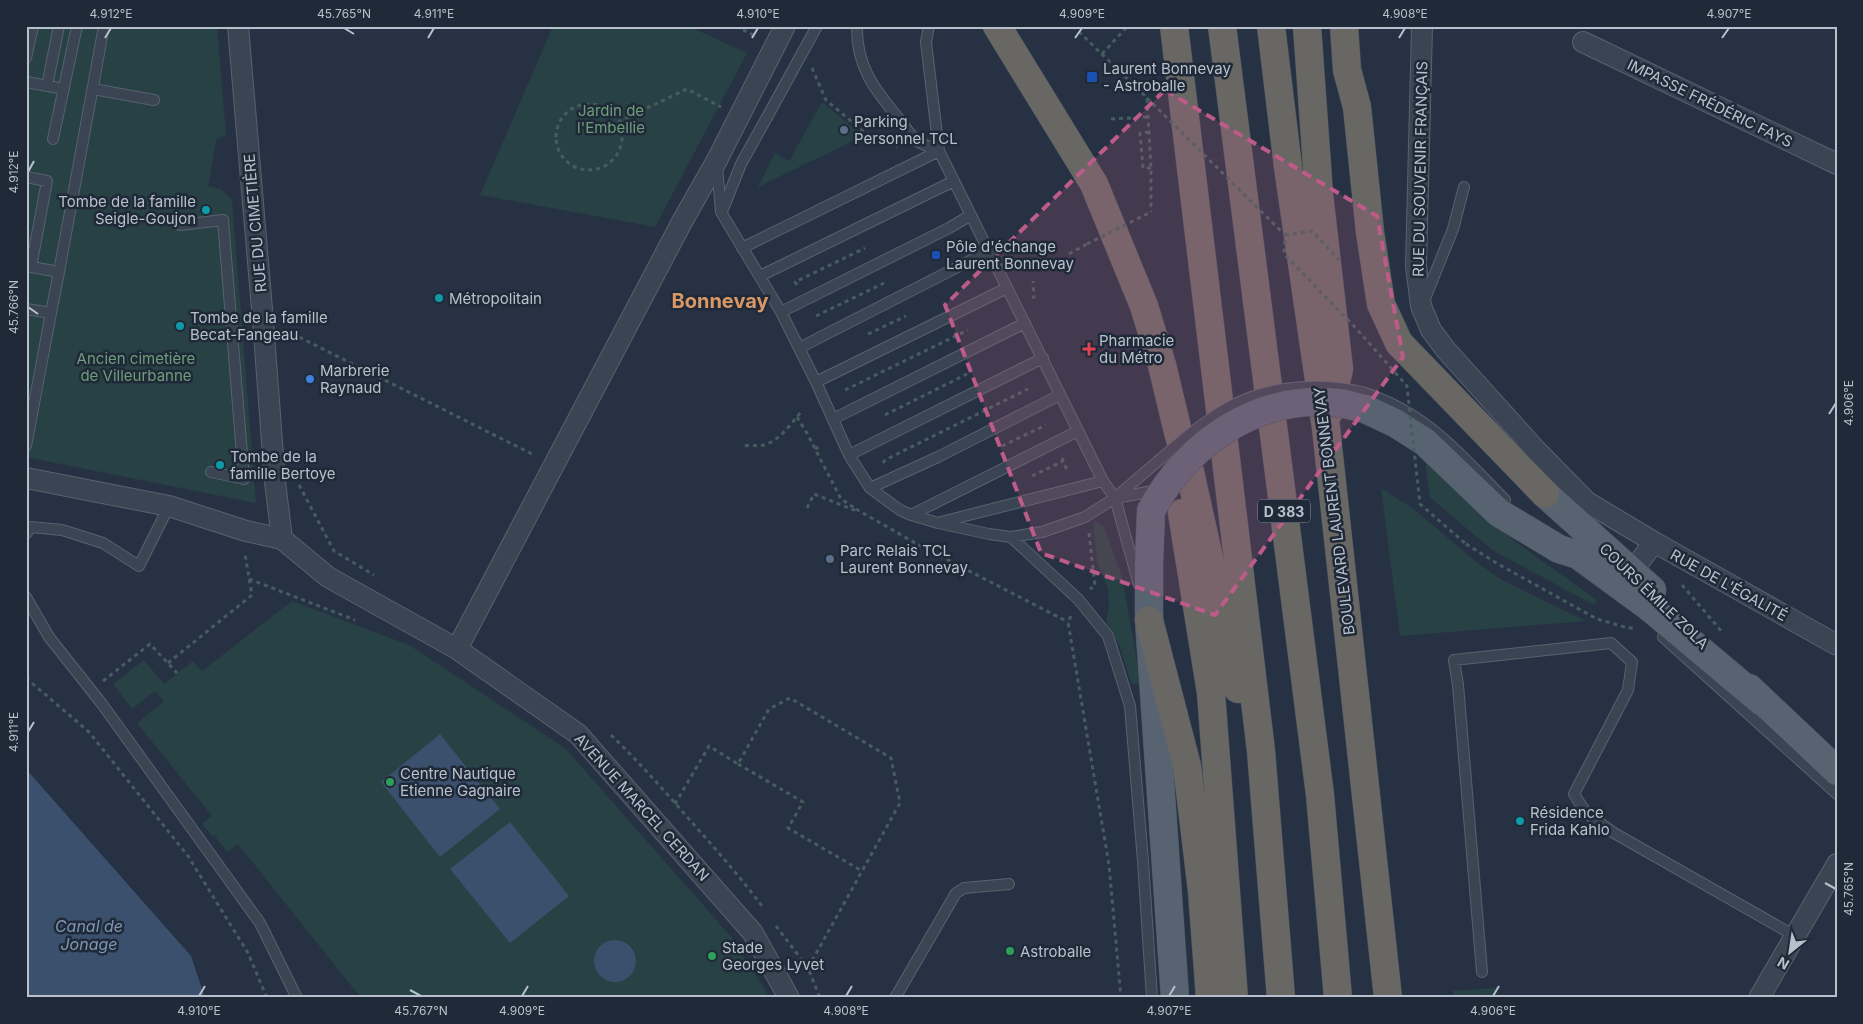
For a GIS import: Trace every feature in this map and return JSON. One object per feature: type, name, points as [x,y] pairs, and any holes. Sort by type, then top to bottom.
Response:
[{"type":"highway","points":[[997,26],[1094,184],[1144,306],[1162,365],[1190,472],[1244,715],[1261,751]]},
{"type":"highway","points":[[1174,26],[1261,751],[1281,998]]},
{"type":"highway","name":"D 383","points":[[1222,26],[1320,796],[1338,998]]},
{"type":"highway","name":"BOULEVARD LAURENT BONNEVAY","points":[[1271,26],[1288,167],[1326,428],[1388,998]]},
{"type":"highway","points":[[1307,26],[1319,194],[1339,369],[1326,428]]},
{"type":"highway","points":[[1344,26],[1347,70],[1357,107],[1370,232],[1381,304],[1399,342],[1544,494]]},
{"type":"highway","points":[[1357,107],[1361,65],[1360,26]]},
{"type":"highway","points":[[1178,432],[1177,480],[1211,693],[1234,998]]},
{"type":"highway","points":[[1148,620],[1187,766],[1202,891],[1210,998]]},
{"type":"main road","name":"COURS ÉMILE ZOLA","points":[[1157,500],[1180,468],[1198,449],[1219,433],[1262,411],[1290,404],[1363,401],[1425,442],[1499,513],[1559,549],[1578,556],[1649,607],[1761,701],[1837,771]]},
{"type":"main road","name":"COURS ÉMILE ZOLA","points":[[1544,494],[1667,605],[1761,701]]},
{"type":"main road","points":[[1157,500],[1148,564],[1148,620],[1175,998]]},
{"type":"street","name":"RUE DU CIMETIÈRE","points":[[238,26],[275,482],[282,539]]},
{"type":"street","points":[[457,649],[683,220],[717,160],[785,26]]},
{"type":"street","name":"RUE DU SOUVENIR FRANÇAIS","points":[[1422,26],[1416,266],[1422,306],[1431,330],[1446,350],[1542,457],[1587,502],[1654,542]]},
{"type":"street","name":"IMPASSE FRÉDÉRIC FAYS","points":[[1583,42],[1837,164]]},
{"type":"street","points":[[26,478],[169,506],[246,531],[282,539]]},
{"type":"street","name":"AVENUE MARCEL CERDAN","points":[[282,539],[328,577],[457,649],[578,734],[754,933],[790,998]]},
{"type":"street","name":"RUE DE L'ÉGALITÉ","points":[[1632,572],[1654,542],[1837,645]]},
{"type":"street","points":[[1760,998],[1837,864]]},
{"type":"lane","points":[[26,58],[32,26]]},
{"type":"lane","points":[[47,86],[59,26]]},
{"type":"lane","points":[[53,139],[77,26]]},
{"type":"lane","points":[[26,446],[104,26]]},
{"type":"lane","points":[[722,212],[741,164],[816,26]]},
{"type":"lane","points":[[856,26],[858,48],[863,66],[871,82],[916,140],[939,151]]},
{"type":"lane","points":[[929,26],[926,42],[939,151],[1103,481],[1115,498],[1148,620]]},
{"type":"lane","points":[[26,82],[64,89]]},
{"type":"lane","points":[[93,89],[154,100]]},
{"type":"lane","points":[[742,248],[939,151]]},
{"type":"lane","points":[[717,160],[722,212],[800,348],[849,455],[870,488],[900,510],[911,515],[938,523],[1011,537],[1042,532],[1085,517],[1115,498],[1211,419],[1235,404],[1259,395],[1304,387],[1329,387],[1363,401]]},
{"type":"lane","points":[[26,177],[47,181],[28,266],[59,272]]},
{"type":"lane","points":[[760,276],[954,181]]},
{"type":"lane","points":[[1422,306],[1453,229],[1464,187]]},
{"type":"lane","points":[[781,312],[949,228],[971,215]]},
{"type":"lane","points":[[180,224],[224,220],[244,480],[211,472]]},
{"type":"lane","points":[[800,348],[989,251]]},
{"type":"lane","points":[[816,382],[1007,288]]},
{"type":"lane","points":[[26,309],[51,314]]},
{"type":"lane","points":[[833,419],[1025,323]]},
{"type":"lane","points":[[849,455],[1042,358]]},
{"type":"lane","points":[[870,488],[938,457],[1060,395]]},
{"type":"lane","points":[[911,515],[1078,431]]},
{"type":"lane","points":[[938,523],[1103,481]]},
{"type":"lane","points":[[1115,498],[1157,500]]},
{"type":"lane","points":[[26,534],[31,527],[62,530],[103,543],[138,566],[169,506]]},
{"type":"lane","points":[[1011,537],[1078,599],[1108,636],[1114,653],[1130,706],[1152,998]]},
{"type":"lane","points":[[1559,549],[1609,591]]},
{"type":"lane","points":[[26,597],[49,637],[91,690],[260,923],[297,998]]},
{"type":"lane","points":[[1656,630],[1837,794]]},
{"type":"lane","points":[[1482,972],[1458,685],[1454,660],[1610,643],[1632,662],[1628,690],[1574,794],[1586,813],[1614,833],[1795,936]]},
{"type":"lane","points":[[895,998],[956,893],[964,888],[1009,884]]},
{"type":"path","points":[[736,26],[756,37]]},
{"type":"path","points":[[1075,27],[1285,235],[1284,254],[1353,325],[1407,386],[1420,504],[1466,544],[1498,564],[1590,616],[1628,628]]},
{"type":"path","points":[[1102,54],[1126,28]]},
{"type":"path","points":[[618,122],[687,89],[723,108]]},
{"type":"path","points":[[1069,254],[1152,212],[1152,168],[1147,98]]},
{"type":"path","points":[[587,105],[603,107],[618,122],[622,133],[622,144],[618,154],[602,168],[591,171],[580,170],[566,161],[557,147],[556,136],[558,126],[563,116],[572,109],[587,105]]},
{"type":"path","points":[[1112,119],[1148,117]]},
{"type":"path","points":[[1149,132],[1140,133],[1140,138],[1143,168],[1152,168]]},
{"type":"path","points":[[1285,235],[1312,231],[1339,260]]},
{"type":"path","points":[[1017,306],[1034,297],[1034,281]]},
{"type":"path","points":[[810,313],[815,323]]},
{"type":"path","points":[[263,320],[555,465]]},
{"type":"path","points":[[845,390],[976,326]]},
{"type":"path","points":[[880,417],[975,370]]},
{"type":"path","points":[[883,463],[885,460],[1028,389]]},
{"type":"path","points":[[745,446],[763,446],[778,440],[802,411]]},
{"type":"path","points":[[796,417],[816,449],[840,499],[917,544],[1068,622]]},
{"type":"path","points":[[816,449],[821,446]]},
{"type":"path","points":[[807,508],[814,494],[852,510],[858,510],[862,506]]},
{"type":"path","points":[[168,663],[252,595],[245,550]]},
{"type":"path","points":[[249,579],[356,620]]},
{"type":"path","points":[[91,690],[150,644],[177,673]]},
{"type":"path","points":[[26,678],[89,732],[188,856],[248,953],[267,998]]},
{"type":"path","points":[[738,764],[769,709],[790,698],[891,758],[900,803],[808,968]]},
{"type":"path","points":[[675,804],[709,746],[803,802],[788,828],[862,871]]},
{"type":"path","points":[[1109,865],[1120,998]]},
{"type":"highlighted area","points":[[1165,90],[1377,216],[1403,357],[1215,615],[1041,553],[945,305]]},
{"type":"green space","name":"Ancien cimetière de Villeurbanne","points":[[26,26],[217,26],[226,135],[216,140],[208,186],[221,189],[232,200],[256,503],[26,457]]},
{"type":"green space","name":"Jardin de l'Embellie","points":[[553,26],[688,26],[747,53],[655,227],[480,195]]},
{"type":"green space","points":[[822,102],[863,136],[758,187],[775,153],[789,161]]},
{"type":"green space","points":[[1423,448],[1514,541],[1597,600],[1594,605],[1492,550],[1430,497]]},
{"type":"green space","points":[[1381,488],[1415,510],[1476,562],[1502,580],[1586,621],[1400,636]]},
{"type":"green space","points":[[1095,521],[1104,527],[1123,580],[1139,674],[1140,681],[1138,684],[1131,683],[1119,644],[1106,622],[1109,605],[1108,589],[1097,561],[1093,523]]},
{"type":"green space","name":"Centre Nautique Etienne Gagnaire","points":[[292,601],[409,645],[565,748],[733,939],[770,998],[361,998],[238,844],[227,852],[214,835],[212,836],[202,824],[212,816],[137,723],[164,701],[155,691],[132,709],[113,684],[144,660],[164,684],[193,661],[202,671]]},
{"type":"green space","points":[[1495,988],[1496,998],[1453,998],[1453,991]]},
{"type":"water","points":[[440,734],[500,809],[440,857],[381,782]]},
{"type":"water","name":"Canal de Jonage","points":[[26,769],[191,956],[205,998],[26,998]]},
{"type":"water","points":[[510,822],[569,896],[510,943],[450,869]]},
{"type":"water","points":[[615,940],[630,946],[636,961],[630,976],[615,982],[600,976],[594,961],[600,946]]},
{"type":"place","name":"Laurent Bonnevay - Astroballe","points":[[1092,77]]},
{"type":"place","name":"Parking Personnel TCL","points":[[844,130]]},
{"type":"place","name":"Tombe de la famille Seigle-Goujon","points":[[206,210]]},
{"type":"place","name":"Pôle d'échange Laurent Bonnevay","points":[[936,255]]},
{"type":"place","name":"Métropolitain","points":[[439,298]]},
{"type":"place","name":"Tombe de la famille Becat-Fangeau","points":[[180,326]]},
{"type":"place","name":"Pharmacie du Métro","points":[[1089,349]]},
{"type":"place","name":"Marbrerie Raynaud","points":[[310,379]]},
{"type":"place","name":"Tombe de la famille Bertoye","points":[[220,465]]},
{"type":"place","name":"Parc Relais TCL Laurent Bonnevay","points":[[830,559]]},
{"type":"place","name":"Centre Nautique Etienne Gagnaire","points":[[390,782]]},
{"type":"place","name":"Résidence Frida Kahlo","points":[[1520,821]]},
{"type":"place","name":"Astroballe","points":[[1010,951]]},
{"type":"place","name":"Stade Georges Lyvet","points":[[712,956]]},
{"type":"district","name":"Bonnevay","points":[[720,301]]}]
